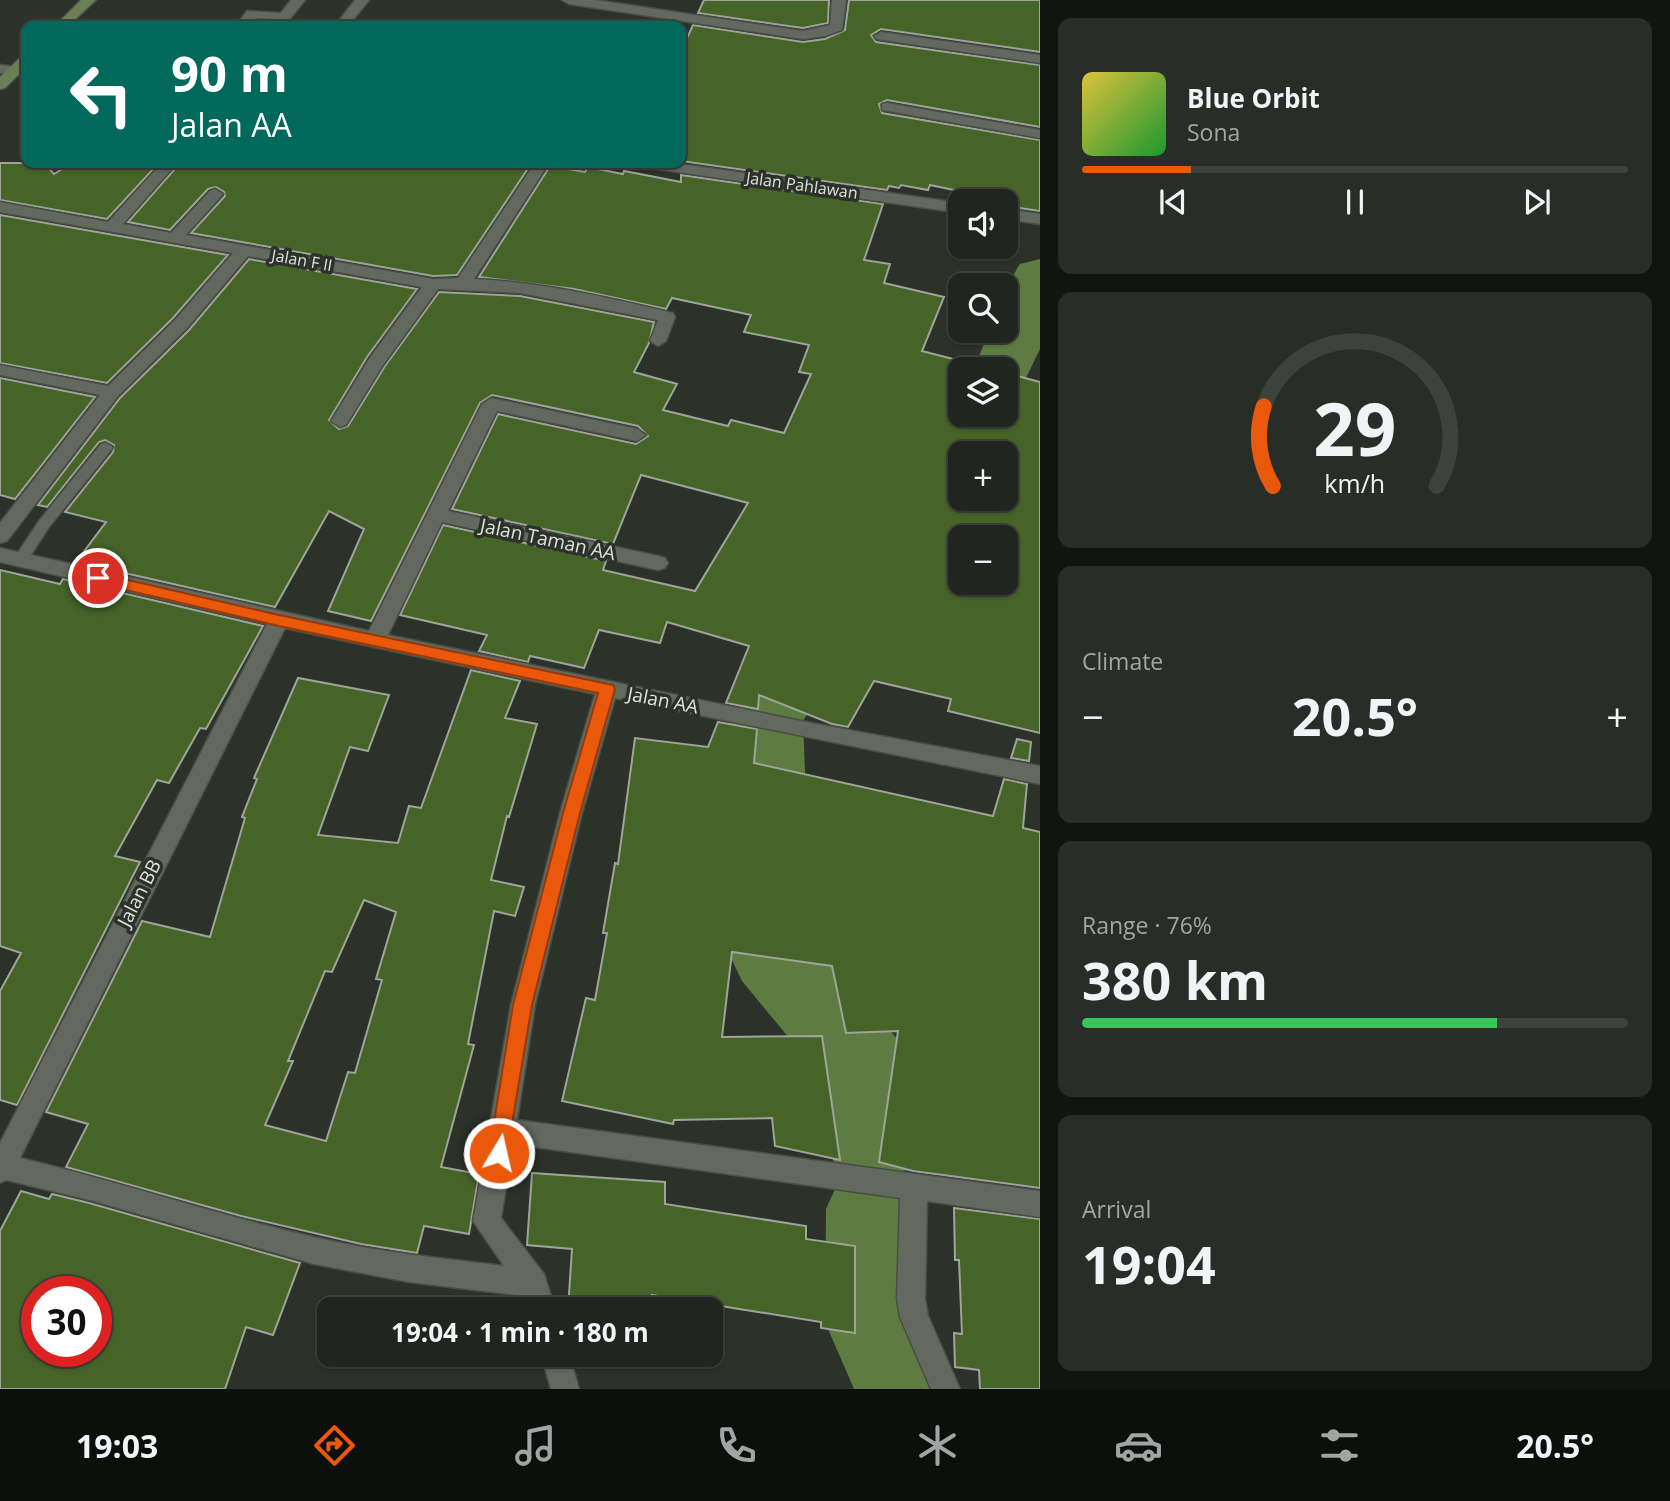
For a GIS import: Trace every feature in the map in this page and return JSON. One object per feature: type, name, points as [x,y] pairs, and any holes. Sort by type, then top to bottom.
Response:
[{"type":"street","points":[[66,21],[89,0]]},
{"type":"street","points":[[247,21],[252,14],[284,17],[298,0]]},
{"type":"street","points":[[345,21],[362,0]]},
{"type":"street","points":[[569,0],[803,35],[825,32],[837,27],[839,0]]},
{"type":"street","points":[[881,37],[1040,59]]},
{"type":"street","points":[[0,69],[21,71]]},
{"type":"street","points":[[0,85],[21,71]]},
{"type":"street","points":[[887,107],[1040,134]]},
{"type":"street","points":[[113,226],[165,168]]},
{"type":"street","points":[[464,281],[539,168]]},
{"type":"street","name":"Jalan Pahlawan","points":[[678,168],[948,206]]},
{"type":"street","points":[[176,237],[215,194]]},
{"type":"street","name":"Jalan F II","points":[[0,207],[433,284],[464,281],[578,299],[667,317],[658,341]]},
{"type":"street","points":[[1018,216],[1040,219]]},
{"type":"street","points":[[0,536],[112,392],[181,324],[244,250]]},
{"type":"street","points":[[340,421],[375,363],[433,284]]},
{"type":"street","points":[[0,370],[112,392]]},
{"type":"street","points":[[375,640],[491,404],[637,435]]},
{"type":"street","name":"Jalan Taman AA","points":[[438,515],[659,564]]},
{"type":"street","name":"Jalan AA","points":[[10,557],[279,620],[802,729],[1040,775]]},
{"type":"street","name":"Jalan BB","points":[[1,1167],[279,620]]},
{"type":"street","points":[[538,1296],[487,1221],[523,1005],[571,813],[607,689]]},
{"type":"street","points":[[502,1130],[1040,1204]]},
{"type":"street","points":[[1,1167],[90,1187],[314,1251],[538,1296]]},
{"type":"street","points":[[914,1187],[911,1299],[914,1317],[946,1389]]},
{"type":"street","points":[[559,1367],[565,1389]]},
{"type":"lane","points":[[10,557],[44,524],[106,447]]},
{"type":"building","points":[[704,0],[829,0],[828,23],[803,28],[698,13]]},
{"type":"building","points":[[849,0],[1040,0],[1040,52],[881,29],[871,35],[876,42],[1040,65],[1040,127],[887,100],[879,104],[882,113],[1040,140],[1040,211],[1018,208],[1018,189],[949,189],[930,185],[928,190],[901,185],[899,188],[889,186],[887,190],[686,162],[686,40],[693,25],[803,42],[825,39],[845,30]]},
{"type":"building","points":[[0,163],[21,163],[21,168],[49,168],[54,174],[64,168],[154,168],[107,219],[0,200]]},
{"type":"building","points":[[176,168],[528,168],[457,275],[433,276],[191,233],[225,196],[224,192],[216,187],[208,189],[170,230],[128,222]]},
{"type":"building","points":[[549,168],[585,172],[587,168],[593,168],[623,174],[624,171],[681,182],[681,175],[883,204],[864,260],[890,264],[884,283],[944,297],[922,351],[948,358],[948,427],[1018,427],[1018,376],[1040,382],[1040,733],[948,711],[951,699],[874,681],[848,727],[832,724],[759,695],[758,709],[726,703],[749,646],[667,622],[660,643],[599,630],[584,668],[530,656],[528,662],[479,651],[487,635],[400,615],[443,525],[606,561],[603,570],[695,591],[748,503],[641,475],[613,544],[452,509],[498,414],[636,444],[648,436],[638,426],[492,395],[480,403],[371,621],[328,611],[364,529],[329,511],[275,607],[76,562],[106,522],[65,512],[113,452],[114,445],[105,440],[99,442],[47,507],[38,505],[120,398],[189,330],[249,259],[417,289],[367,357],[329,420],[339,429],[348,426],[385,366],[439,292],[520,296],[654,322],[649,343],[634,372],[677,384],[663,410],[728,426],[731,420],[784,433],[811,374],[799,372],[809,345],[744,332],[751,315],[672,298],[666,309],[574,289],[479,277]]},
{"type":"building","points":[[0,215],[228,255],[173,318],[107,383],[0,363]]},
{"type":"building","points":[[0,378],[95,397],[15,499],[0,495]]},
{"type":"building","points":[[0,570],[60,584],[63,579],[263,626],[206,729],[200,728],[169,783],[157,780],[115,856],[140,862],[17,1105],[0,1100],[0,991],[21,953],[0,946]]},
{"type":"building","points":[[471,670],[520,681],[505,718],[537,724],[509,817],[507,816],[491,880],[524,887],[515,916],[494,911],[468,1044],[474,1045],[441,1167],[479,1174],[469,1234],[424,1226],[417,1253],[361,1244],[241,1216],[66,1167],[88,1124],[46,1112],[142,921],[210,937],[245,818],[242,817],[257,779],[254,778],[298,678],[389,695],[368,751],[350,747],[318,835],[398,843],[409,806],[421,808]],"holes":[[[364,900],[396,912],[376,979],[382,980],[355,1073],[348,1072],[326,1141],[265,1125],[293,1061],[288,1061],[325,971],[332,972]]]},
{"type":"building","points":[[718,722],[757,729],[754,763],[993,816],[1004,779],[1027,784],[1023,828],[1040,832],[1040,1188],[913,1171],[879,1162],[898,1031],[846,1033],[832,966],[732,952],[722,1037],[822,1036],[840,1160],[775,1146],[772,1118],[674,1120],[673,1124],[562,1101],[586,998],[595,1000],[607,933],[603,933],[615,863],[618,864],[635,738],[708,747]]},
{"type":"building","points":[[1017,739],[1031,742],[1029,761],[1011,758]]},
{"type":"building","points":[[532,1173],[665,1182],[665,1204],[806,1226],[806,1239],[855,1246],[855,1333],[821,1328],[821,1322],[723,1306],[723,1297],[569,1297],[572,1249],[527,1245]]},
{"type":"building","points":[[21,1191],[49,1199],[52,1194],[89,1203],[300,1263],[273,1335],[246,1327],[225,1389],[0,1389],[0,1231]]},
{"type":"building","points":[[954,1208],[1040,1219],[1040,1389],[980,1389],[979,1370],[955,1367],[954,1333],[962,1334],[959,1260],[955,1260]]},
{"type":"waterway","points":[[1008,357],[1040,276]]},
{"type":"waterway","points":[[832,619],[767,719],[771,956],[871,1072],[871,1144]]},
{"type":"waterway","points":[[872,1209],[873,1322],[904,1389]]},
{"type":"route","points":[[98,578],[279,620],[607,689],[571,813],[523,1005],[499,1153]]}]
